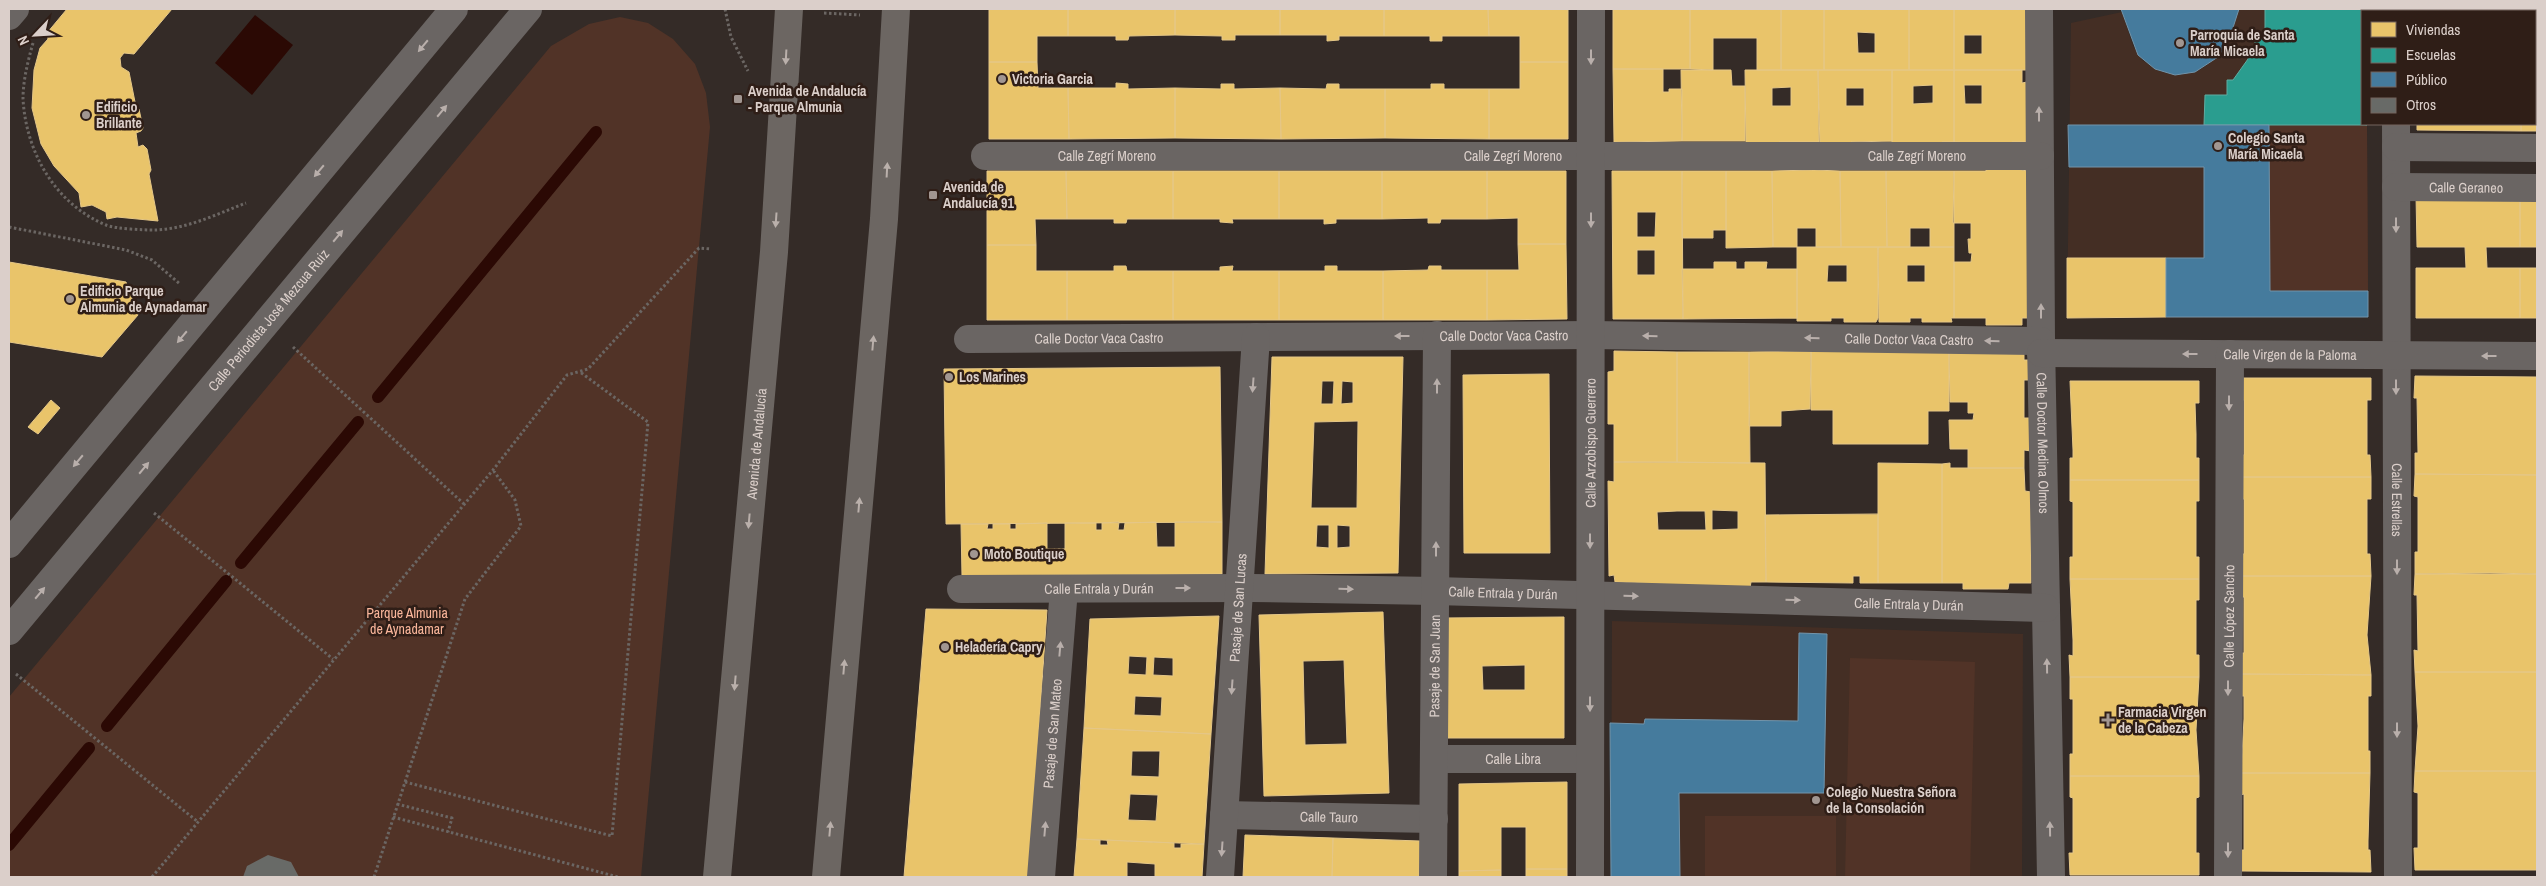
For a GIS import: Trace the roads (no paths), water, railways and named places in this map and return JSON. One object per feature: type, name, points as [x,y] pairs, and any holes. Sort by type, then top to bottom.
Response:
[{"type":"main road","name":"Avenida de Andalucía","points":[[717,877],[774,252],[788,9]]},
{"type":"main road","points":[[826,877],[884,219],[896,9]]},
{"type":"street","points":[[9,16],[14,9]]},
{"type":"street","points":[[9,544],[454,9]]},
{"type":"street","name":"Calle Periodista José Mezcua Ruiz","points":[[9,631],[528,9]]},
{"type":"street","name":"Calle Arzobispo Guerrero","points":[[1590,877],[1591,9]]},
{"type":"street","name":"Calle Doctor Medina Olmos","points":[[2039,9],[2041,347],[2050,877]]},
{"type":"street","points":[[2396,135],[2537,148]]},
{"type":"street","name":"Calle Estrellas","points":[[2396,135],[2398,877]]},
{"type":"street","name":"Calle Zegrí Moreno","points":[[985,156],[2040,156]]},
{"type":"street","name":"Calle Geraneo","points":[[2396,187],[2537,188]]},
{"type":"street","name":"Pasaje de San Juan","points":[[1433,877],[1437,335]]},
{"type":"street","name":"Calle Doctor Vaca Castro","points":[[968,339],[1591,335],[2041,347]]},
{"type":"street","name":"Pasaje de San Lucas","points":[[1220,877],[1256,337]]},
{"type":"street","name":"Calle Virgen de la Paloma","points":[[2041,347],[2230,354],[2537,356]]},
{"type":"street","name":"Calle López Sancho","points":[[2228,877],[2230,354]]},
{"type":"street","name":"Calle Entrala y Durán","points":[[961,588],[1240,588],[1435,591],[2046,608]]},
{"type":"street","name":"Pasaje de San Mateo","points":[[1041,877],[1064,589]]},
{"type":"street","name":"Calle Libra","points":[[1434,759],[1590,759]]},
{"type":"street","name":"Calle Tauro","points":[[1224,815],[1434,819]]},
{"type":"waterway","points":[[378,397],[596,132]]},
{"type":"waterway","points":[[241,563],[358,422]]},
{"type":"waterway","points":[[107,726],[226,581]]},
{"type":"waterway","points":[[9,845],[89,748]]},
{"type":"place","name":"Parroquia de Santa María Micaela","points":[[2180,43]]},
{"type":"place","name":"Victoria Garcia","points":[[1002,79]]},
{"type":"place","name":"Avenida de Andalucía - Parque Almunia","points":[[738,99]]},
{"type":"place","name":"Edificio Brillante","points":[[86,115]]},
{"type":"place","name":"Colegio Santa María Micaela","points":[[2218,146]]},
{"type":"place","name":"Avenida de Andalucía 91","points":[[933,195]]},
{"type":"place","name":"Edificio Parque Almunia de Aynadamar","points":[[70,299]]},
{"type":"place","name":"Los Marines","points":[[949,377]]},
{"type":"place","name":"Moto Boutique","points":[[974,554]]},
{"type":"place","name":"Heladería Capry","points":[[945,647]]},
{"type":"place","name":"Farmacia Virgen de la Cabeza","points":[[2108,720]]},
{"type":"place","name":"Colegio Nuestra Señora de la Consolación","points":[[1816,800]]},
{"type":"park label","name":"Parque Almunia de Aynadamar","points":[[407,622]]}]
